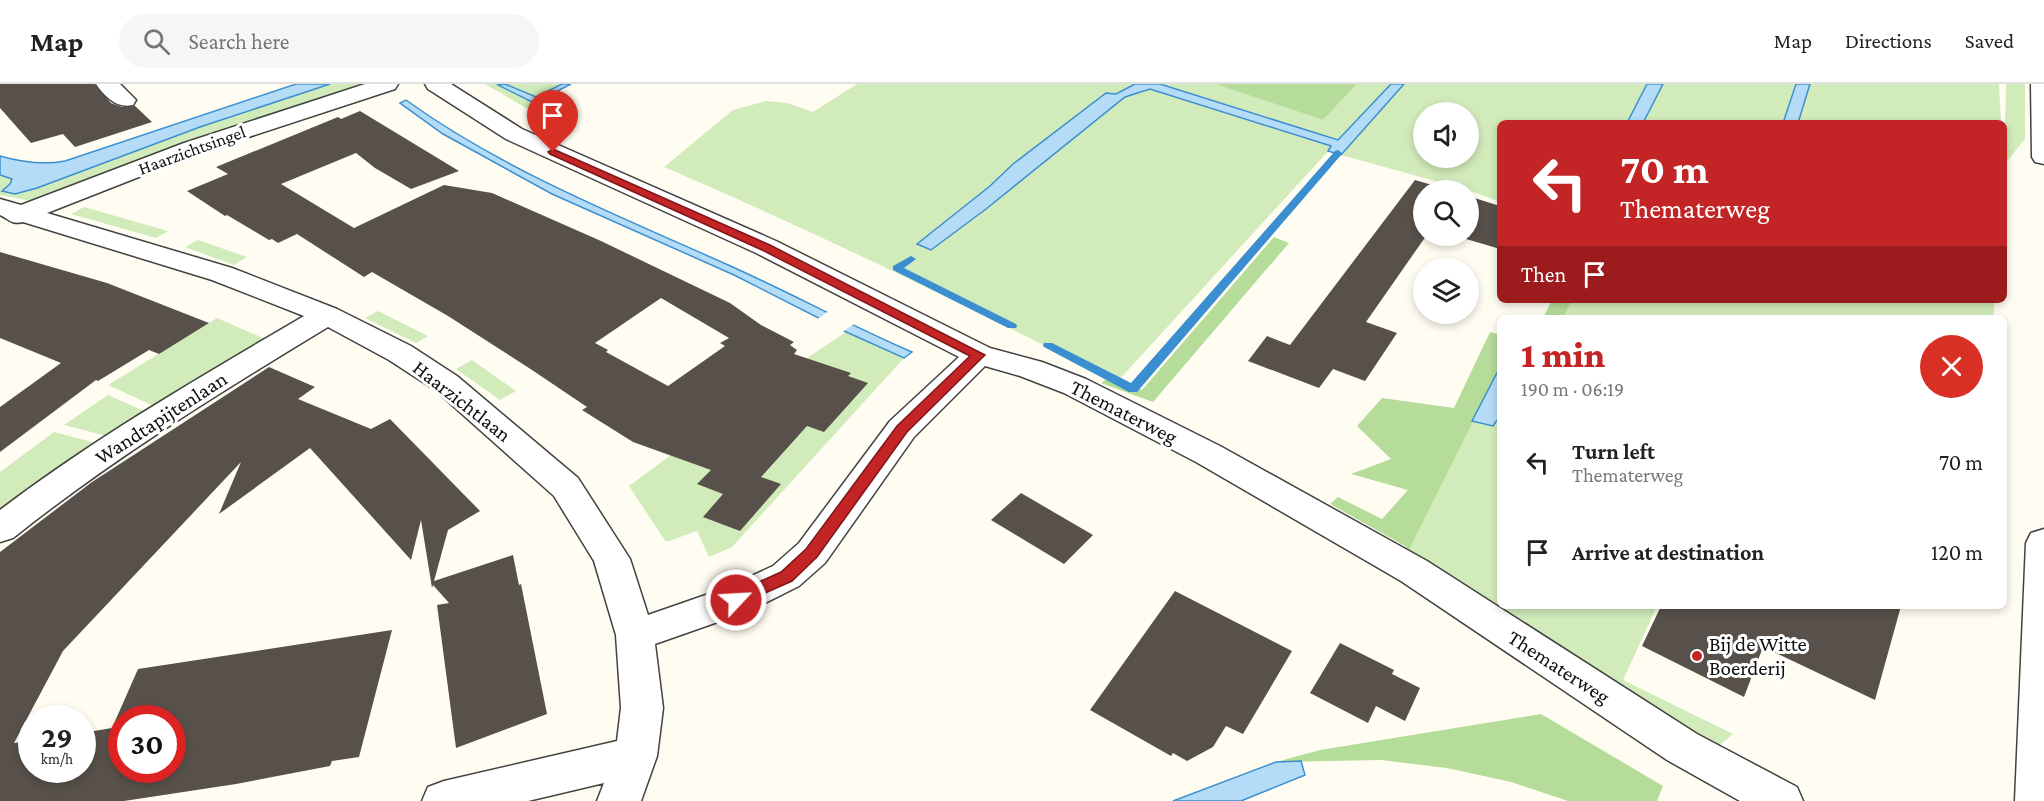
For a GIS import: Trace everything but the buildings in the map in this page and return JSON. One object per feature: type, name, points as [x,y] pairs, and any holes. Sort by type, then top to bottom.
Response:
[{"type":"street","points":[[106,84],[125,100]]},
{"type":"street","name":"Haarzichtsingel","points":[[8,214],[192,148],[387,84]]},
{"type":"street","name":"Thematerweg","points":[[436,84],[514,134],[766,248],[979,355],[1031,369],[1075,386],[1208,454],[1414,571],[1682,747],[1781,801]]},
{"type":"street","points":[[2042,84],[2044,157]]},
{"type":"street","name":"Haarzichtlaan","points":[[8,214],[222,274],[327,315],[400,354],[446,383],[566,487],[612,559],[635,635],[642,708],[636,756],[619,801]]},
{"type":"street","name":"Wandtapijtenlaan","points":[[0,529],[77,472],[169,410],[327,315]]},
{"type":"street","points":[[635,635],[736,600],[786,576],[812,553],[902,429],[979,355]]},
{"type":"street","points":[[2037,801],[2044,543]]},
{"type":"street","points":[[444,801],[636,756]]},
{"type":"green space","points":[[330,84],[368,84],[189,143],[36,202],[0,195],[0,175],[12,179],[2,191],[24,192],[200,127]]},
{"type":"green space","points":[[485,84],[500,84],[540,108],[533,112]]},
{"type":"green space","points":[[505,84],[562,84],[536,97]]},
{"type":"green space","points":[[857,84],[1135,84],[1116,94],[1013,164],[931,250],[986,209],[1125,97],[1151,89],[1332,147],[1117,382],[892,271],[664,167],[733,110],[766,101],[787,103],[813,112]]},
{"type":"green space","points":[[1160,84],[1215,84],[1323,120],[1357,84],[1391,84],[1339,140]]},
{"type":"green space","points":[[1215,84],[1357,84],[1323,120]]},
{"type":"green space","points":[[1404,84],[1647,84],[1629,120],[1497,120],[1497,201],[1479,194],[1479,180],[1432,180],[1341,155]]},
{"type":"green space","points":[[1663,84],[1796,84],[1784,120],[1645,120]]},
{"type":"green space","points":[[1810,84],[1999,84],[2001,120],[1799,120]]},
{"type":"green space","points":[[2006,84],[2025,84],[2025,139],[2007,161],[2007,120],[2005,120]]},
{"type":"green space","points":[[84,207],[168,231],[156,238],[71,214]]},
{"type":"green space","points":[[1274,237],[1289,243],[1153,402],[1101,383],[1112,375],[1142,390]]},
{"type":"green space","points":[[198,240],[247,257],[234,265],[185,247]]},
{"type":"green space","points":[[1550,303],[1570,303],[1564,315],[1544,315]]},
{"type":"green space","points":[[1570,303],[1994,303],[1994,315],[1564,315]]},
{"type":"green space","points":[[378,311],[428,336],[416,343],[365,318]]},
{"type":"green space","points":[[217,318],[270,341],[160,409],[108,385]]},
{"type":"green space","points":[[846,332],[904,358],[732,547],[709,557],[697,531],[666,542],[629,486],[765,386]]},
{"type":"green space","points":[[1490,332],[1497,334],[1497,373],[1409,550],[1330,504],[1338,497],[1382,519],[1408,490],[1351,474],[1391,459],[1357,426],[1382,398],[1454,408]]},
{"type":"green space","points":[[472,360],[516,391],[500,400],[456,369]]},
{"type":"green space","points":[[108,395],[151,414],[114,438],[64,425]]},
{"type":"green space","points":[[1497,420],[1497,607],[1409,550],[1472,421],[1493,426]]},
{"type":"green space","points":[[54,432],[104,445],[0,519],[0,472]]},
{"type":"green space","points":[[1500,609],[1656,609],[1623,680],[1733,734],[1715,749]]},
{"type":"green space","points":[[1541,714],[1663,786],[1657,801],[1568,801],[1511,782],[1447,768],[1381,760],[1276,762],[1320,750]]},
{"type":"water","points":[[296,84],[330,84],[200,127],[37,188],[15,194],[2,191],[12,179],[0,175],[0,156],[32,162],[65,161]]},
{"type":"water","points":[[505,84],[536,97],[562,84],[571,84],[534,103],[498,85]]},
{"type":"water","points":[[1135,84],[1160,84],[1338,140],[1391,84],[1404,84],[1341,155],[1328,151],[1331,146],[1150,89],[1125,97],[986,209],[931,250],[917,244],[990,186],[1013,164],[1106,93],[1116,94]]},
{"type":"water","points":[[1647,84],[1663,84],[1645,120],[1629,120]]},
{"type":"water","points":[[1796,84],[1810,84],[1799,120],[1784,120]]},
{"type":"water","points":[[406,100],[443,125],[521,170],[912,352],[904,358],[844,331],[734,275],[552,194],[443,134],[400,103]]},
{"type":"water","points":[[1497,373],[1497,420],[1493,426],[1472,421]]},
{"type":"water","points":[[1301,761],[1305,775],[1241,801],[1173,801],[1276,762]]},
{"type":"pier","points":[[829,311],[854,324],[841,333],[816,320]]},
{"type":"waterway","points":[[1048,345],[1133,389],[1338,153]]},
{"type":"waterway","points":[[911,259],[897,268],[1012,326]]},
{"type":"place","name":"Bij de Witte Boerderij","points":[[1697,656]]},
{"type":"route","points":[[553,152],[766,248],[979,355],[944,386],[902,429],[812,553],[786,576],[736,600]]}]
